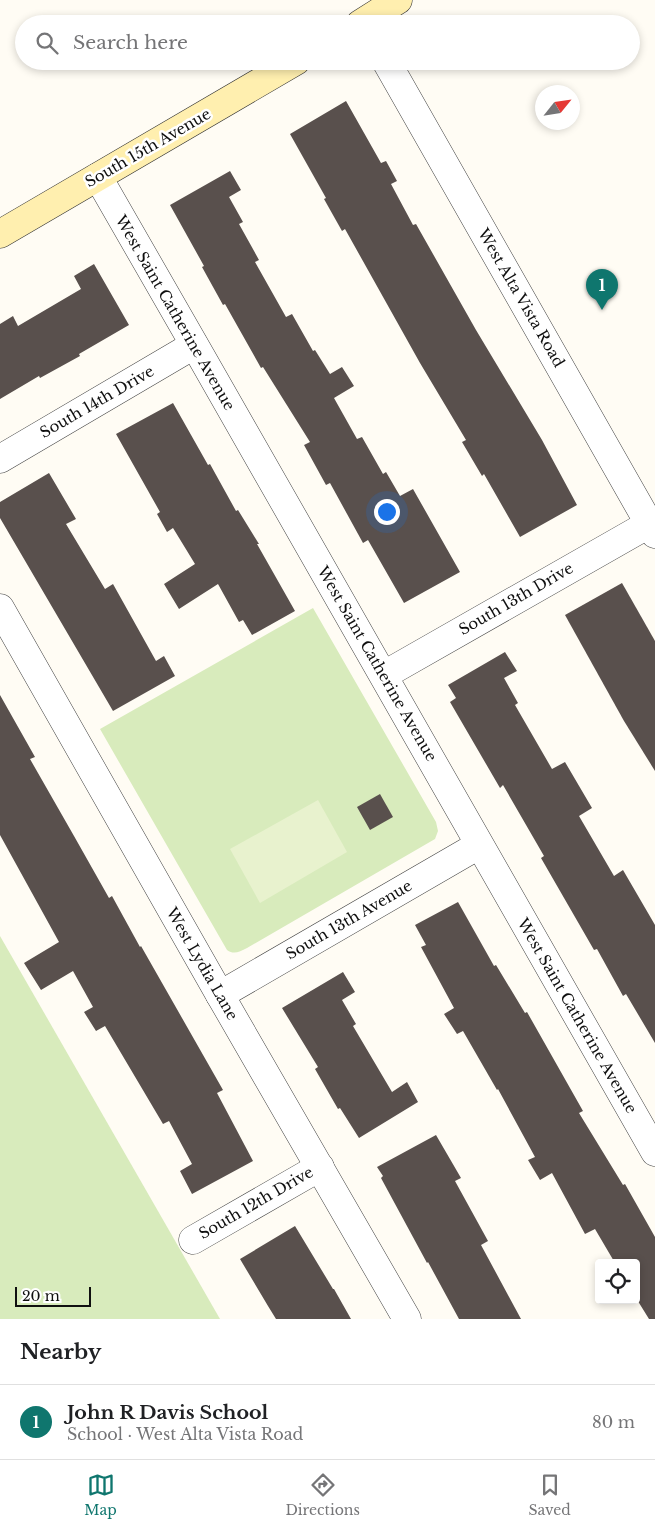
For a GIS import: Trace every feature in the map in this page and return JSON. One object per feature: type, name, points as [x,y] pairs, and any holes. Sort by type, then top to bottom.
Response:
[{"type":"street","points":[[375,15],[398,0]]},
{"type":"street","name":"South 15th Avenue","points":[[0,234],[281,70]]},
{"type":"street","name":"West Alta Vista Road","points":[[391,70],[652,529]]},
{"type":"street","name":"West Saint Catherine Avenue","points":[[98,177],[655,1152]]},
{"type":"street","name":"South 14th Drive","points":[[0,459],[194,345]]},
{"type":"street","name":"South 13th Drive","points":[[384,675],[652,529]]},
{"type":"street","name":"West Lydia Lane","points":[[0,608],[406,1319]]},
{"type":"street","name":"South 13th Avenue","points":[[220,995],[479,845]]},
{"type":"street","name":"South 12th Drive","points":[[193,1240],[320,1167]]},
{"type":"green space","points":[[313,608],[436,822],[438,831],[435,839],[247,948],[234,953],[227,950],[100,729]]},
{"type":"green space","points":[[318,800],[347,852],[260,903],[230,849]]},
{"type":"green space","points":[[0,936],[220,1319],[0,1319]]},
{"type":"building","points":[[346,101],[381,163],[386,161],[397,181],[391,184],[413,225],[416,224],[476,330],[542,440],[577,505],[520,537],[484,474],[482,476],[462,442],[466,440],[420,363],[345,229],[342,231],[290,134]]},
{"type":"building","points":[[230,171],[241,190],[229,197],[243,222],[239,224],[259,260],[255,262],[286,317],[292,314],[313,351],[315,350],[330,374],[342,367],[354,386],[334,398],[357,439],[362,437],[383,474],[386,472],[400,496],[413,489],[460,572],[404,603],[368,540],[363,543],[330,483],[326,485],[304,445],[310,442],[263,367],[261,368],[225,304],[223,305],[170,205]]},
{"type":"building","points":[[94,264],[129,325],[79,354],[80,356],[40,378],[39,376],[0,399],[0,324],[13,316],[18,326],[81,289],[74,276]]},
{"type":"building","points":[[173,403],[236,511],[238,510],[259,544],[257,544],[295,611],[252,635],[243,620],[239,622],[218,584],[179,609],[164,584],[195,564],[173,528],[167,532],[157,514],[160,512],[116,434]]},
{"type":"building","points":[[49,473],[76,519],[66,524],[105,589],[113,584],[156,661],[164,656],[175,676],[113,711],[0,518],[0,502]]},
{"type":"building","points":[[622,583],[655,641],[655,771],[624,721],[565,615]]},
{"type":"building","points":[[505,652],[517,671],[504,678],[518,703],[515,705],[552,769],[565,762],[592,808],[579,816],[614,876],[623,870],[655,925],[655,1043],[626,994],[623,996],[597,949],[594,950],[541,858],[544,856],[503,785],[500,788],[450,702],[456,698],[448,685]]},
{"type":"building","points":[[0,695],[35,757],[30,759],[109,898],[112,896],[223,1090],[217,1093],[253,1161],[192,1194],[180,1171],[192,1164],[169,1121],[163,1124],[105,1026],[96,1031],[84,1012],[93,1007],[73,971],[41,990],[24,963],[59,942],[0,835]]},
{"type":"building","points":[[380,794],[393,817],[370,830],[357,807]]},
{"type":"building","points":[[458,902],[494,966],[496,965],[525,1013],[527,1012],[583,1111],[579,1113],[623,1185],[625,1184],[655,1237],[655,1319],[649,1319],[640,1304],[640,1259],[613,1259],[595,1229],[585,1234],[552,1173],[540,1180],[528,1160],[535,1157],[498,1089],[463,1031],[457,1034],[444,1014],[454,1008],[421,947],[426,945],[415,925]]},
{"type":"building","points":[[343,972],[355,992],[342,1000],[356,1024],[353,1026],[392,1092],[407,1082],[418,1102],[359,1138],[340,1108],[338,1109],[315,1069],[318,1067],[282,1008]]},
{"type":"building","points":[[436,1135],[461,1178],[455,1181],[488,1241],[481,1245],[521,1319],[459,1319],[381,1178],[383,1176],[377,1167]]},
{"type":"building","points":[[295,1226],[351,1319],[276,1319],[268,1306],[240,1259]]},
{"type":"place","name":"John R Davis School","points":[[602,310]]}]
